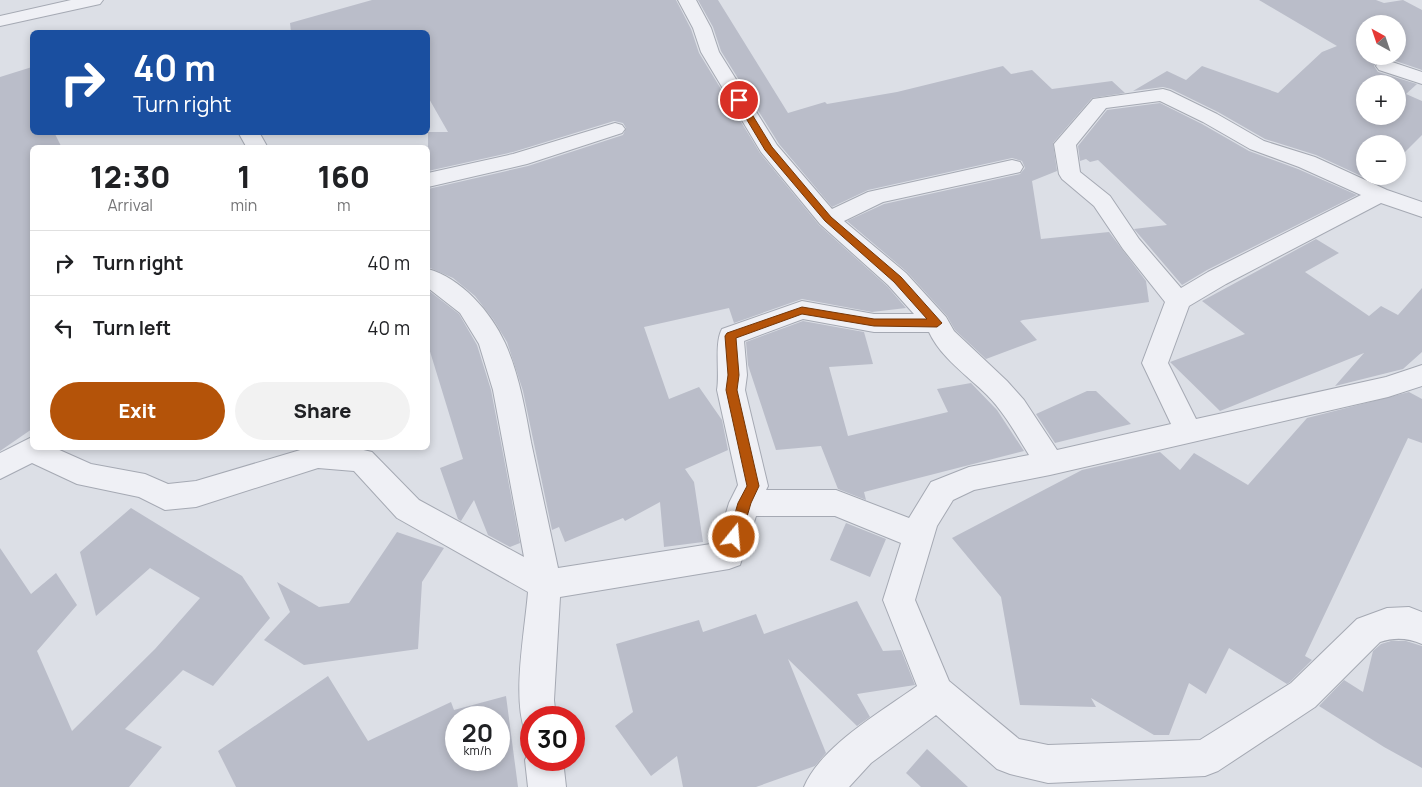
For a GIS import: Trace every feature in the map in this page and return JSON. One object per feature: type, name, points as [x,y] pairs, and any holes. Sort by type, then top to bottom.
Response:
[{"type":"street","points":[[0,21],[94,0]]},
{"type":"street","points":[[687,0],[702,28],[710,52],[768,148],[828,219],[897,279],[937,323],[944,337],[997,388],[1014,408],[1050,463]]},
{"type":"street","points":[[1386,66],[1422,78]]},
{"type":"street","points":[[1178,301],[1131,244],[1102,202],[1070,174],[1065,144],[1100,103],[1163,95],[1210,118],[1257,145],[1306,162],[1379,195],[1422,210]]},
{"type":"street","points":[[430,180],[519,159],[615,129]]},
{"type":"street","points":[[828,219],[876,197],[1012,167]]},
{"type":"street","points":[[1188,431],[1156,363],[1178,301],[1217,278],[1379,195]]},
{"type":"street","points":[[430,279],[445,287],[469,307],[492,343],[507,390],[545,585],[537,706]]},
{"type":"street","points":[[37,450],[87,475],[145,486],[166,497],[196,494],[318,456],[362,460],[408,509],[545,585],[729,555],[744,503],[753,486],[731,390],[733,375],[730,336],[802,310],[874,323],[937,323]]},
{"type":"street","points":[[1422,375],[1388,387],[1050,463],[969,479],[942,491],[923,522],[898,600],[937,693],[1010,756],[1048,764],[1205,758],[1303,695],[1369,630],[1388,624],[1409,623],[1422,628]]},
{"type":"street","points":[[0,466],[30,450]]},
{"type":"street","points":[[744,503],[836,503],[918,535]]},
{"type":"street","points":[[823,787],[858,750],[937,693]]},
{"type":"street","points":[[545,771],[547,787]]},
{"type":"building","points":[[372,0],[676,0],[691,29],[699,53],[760,153],[819,225],[887,286],[906,308],[872,312],[802,299],[734,323],[729,308],[644,327],[669,399],[699,387],[722,420],[728,450],[685,469],[694,482],[703,542],[664,547],[660,502],[625,521],[623,518],[565,542],[559,527],[552,530],[523,391],[507,342],[493,319],[475,296],[453,278],[430,268],[430,189],[528,166],[623,135],[626,128],[623,123],[614,121],[513,152],[430,171],[428,135],[430,135],[430,132],[448,132],[430,100],[430,30],[291,30],[290,23]]},
{"type":"building","points":[[698,0],[718,0],[788,113],[825,102],[827,104],[897,92],[1003,66],[1011,74],[1032,70],[1052,89],[1112,81],[1125,93],[1092,98],[1053,143],[1057,171],[1032,181],[1041,239],[1109,232],[1146,281],[1149,302],[1020,321],[1037,340],[986,359],[955,330],[947,316],[907,272],[847,221],[884,204],[1020,174],[1025,168],[1022,161],[1012,158],[868,190],[832,207],[779,144],[721,51],[713,27]]},
{"type":"building","points":[[1259,0],[1376,0],[1384,3],[1403,0],[1422,10],[1422,70],[1406,65],[1406,15],[1356,15],[1356,65],[1375,65],[1378,72],[1388,75],[1356,75],[1356,125],[1406,125],[1406,94],[1422,101],[1422,135],[1406,151],[1406,135],[1356,135],[1356,174],[1316,155],[1265,139],[1218,112],[1171,89],[1163,87],[1133,91],[1167,71],[1186,80],[1202,66],[1278,93],[1322,52],[1337,46]]},
{"type":"building","points":[[30,68],[30,135],[56,135],[60,145],[30,145],[30,430],[0,451],[0,77]]},
{"type":"building","points":[[1406,81],[1417,84],[1406,94]]},
{"type":"building","points":[[1160,103],[1249,151],[1298,169],[1357,195],[1207,270],[1182,285],[1134,229],[1167,225],[1098,160],[1090,162],[1086,159],[1080,161],[1078,146],[1107,110]]},
{"type":"building","points":[[1316,239],[1339,253],[1305,272],[1369,316],[1381,306],[1398,315],[1422,288],[1422,352],[1403,369],[1335,386],[1364,353],[1220,411],[1170,362],[1245,334],[1202,301]]},
{"type":"building","points":[[430,292],[459,314],[477,345],[491,390],[520,543],[510,547],[488,535],[474,500],[461,521],[458,519],[440,468],[463,459],[430,352]]},
{"type":"building","points":[[803,321],[864,332],[873,364],[829,367],[848,436],[948,412],[937,389],[971,383],[997,410],[1024,451],[864,492],[866,500],[838,489],[821,446],[776,450],[748,365],[746,342]]},
{"type":"building","points":[[1087,391],[1096,391],[1131,424],[1055,443],[1036,414]]},
{"type":"building","points":[[1409,392],[1422,399],[1422,443],[1408,438],[1305,656],[1312,660],[1290,682],[1287,684],[1229,648],[1206,694],[1189,683],[1169,735],[1154,735],[1091,698],[1096,707],[1020,705],[1001,597],[952,538],[1082,470],[1160,452],[1180,470],[1194,453],[1248,485],[1307,418]]},
{"type":"building","points":[[131,508],[242,576],[270,618],[213,686],[183,670],[125,729],[162,747],[129,787],[0,787],[0,548],[31,594],[56,573],[77,605],[37,651],[72,731],[155,649],[200,598],[150,568],[96,616],[80,552]]},
{"type":"building","points":[[846,523],[886,539],[870,577],[830,560]]},
{"type":"building","points":[[397,532],[444,548],[422,582],[418,649],[304,665],[264,640],[290,612],[277,582],[319,607],[349,603]]},
{"type":"building","points":[[857,601],[883,651],[901,650],[915,685],[857,694],[870,717],[857,726],[788,659],[826,753],[815,766],[756,787],[683,787],[677,756],[651,776],[615,726],[633,712],[616,644],[699,620],[703,632],[756,614],[764,634]]},
{"type":"building","points":[[1391,641],[1406,641],[1422,646],[1422,768],[1384,747],[1319,706],[1344,680],[1363,692],[1373,651],[1381,644]]},
{"type":"building","points":[[328,676],[368,741],[451,702],[452,706],[445,706],[445,771],[510,771],[510,726],[518,787],[236,787],[218,751]]},
{"type":"building","points":[[506,696],[507,706],[469,706]]},
{"type":"building","points":[[927,749],[968,787],[921,787],[906,773]]},
{"type":"route","points":[[734,537],[744,503],[753,486],[731,390],[733,375],[730,336],[802,310],[874,323],[937,323],[897,279],[828,219],[768,148],[739,100]]}]
